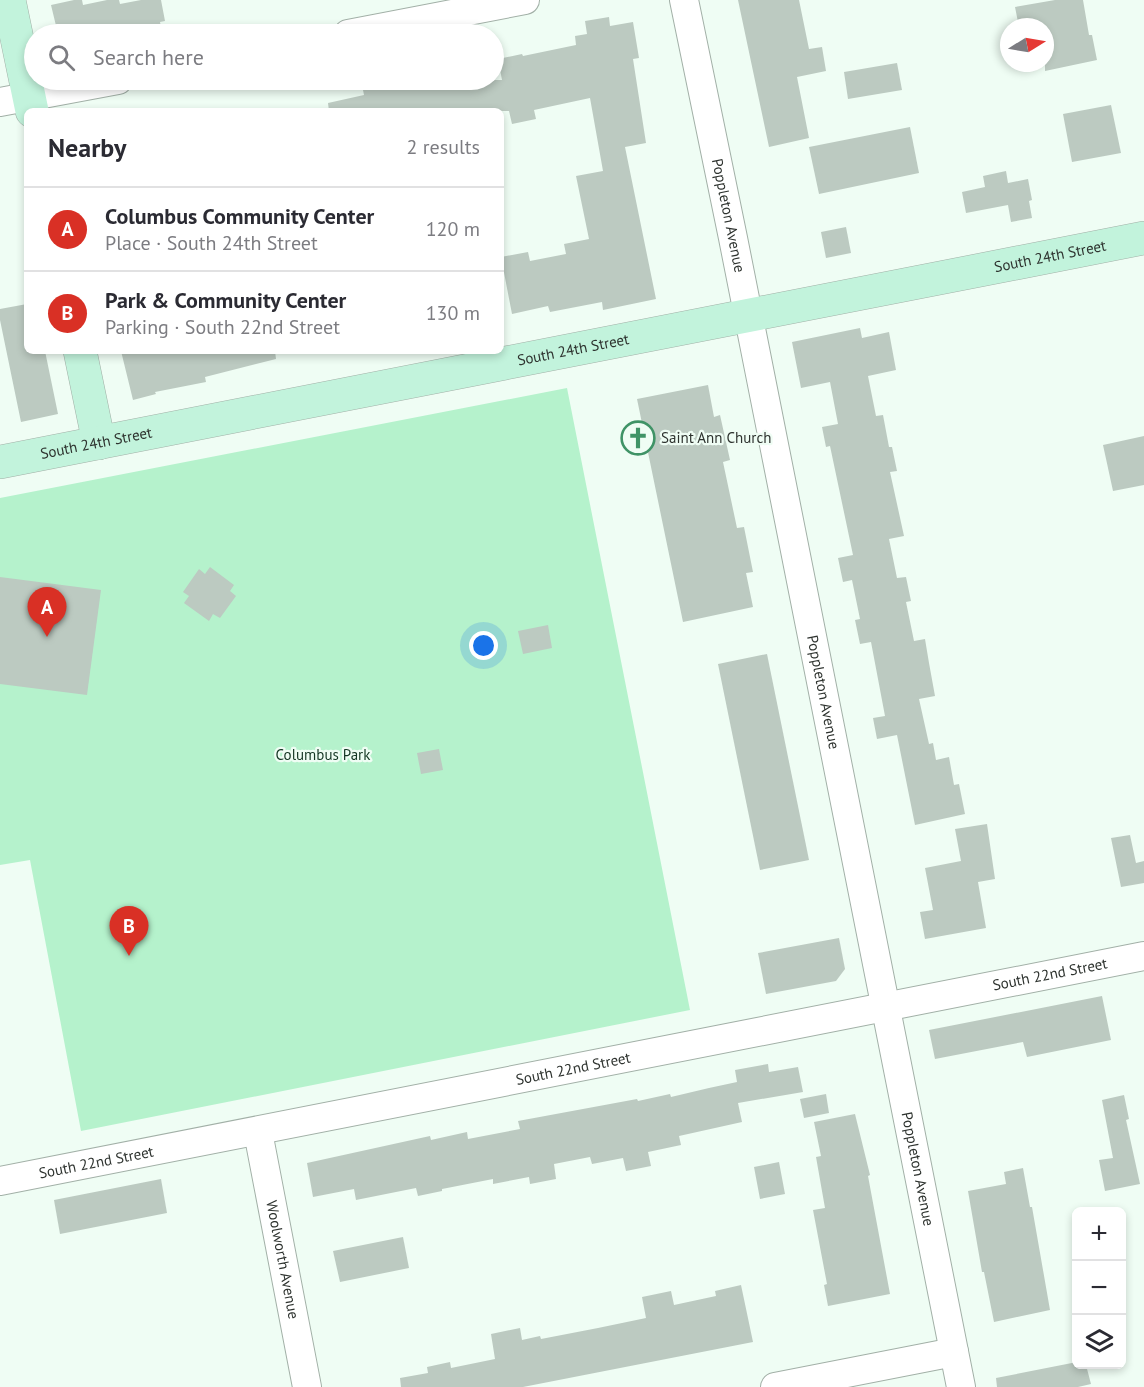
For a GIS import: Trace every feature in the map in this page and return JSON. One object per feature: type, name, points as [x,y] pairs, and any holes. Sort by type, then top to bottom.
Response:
[{"type":"main road","points":[[9,0],[20,103]]},
{"type":"main road","name":"South 24th Street","points":[[0,462],[1144,238]]},
{"type":"main road","points":[[81,354],[99,442]]},
{"type":"street","points":[[400,24],[525,0]]},
{"type":"street","name":"Poppleton Avenue","points":[[684,0],[962,1387]]},
{"type":"street","points":[[20,103],[75,90]]},
{"type":"street","name":"South 22nd Street","points":[[0,1181],[1144,956]]},
{"type":"street","name":"Woolworth Avenue","points":[[258,1132],[307,1387]]},
{"type":"street","points":[[776,1387],[954,1352]]},
{"type":"green space","name":"Columbus Park","points":[[567,388],[690,1010],[81,1131],[30,860],[0,865],[0,498]]},
{"type":"building","points":[[74,0],[82,0],[83,5],[107,0],[119,0],[120,4],[141,0],[161,0],[165,21],[160,22],[160,24],[56,24],[51,5]]},
{"type":"building","points":[[738,0],[799,0],[809,49],[822,47],[826,71],[797,77],[809,138],[769,147]]},
{"type":"building","points":[[1055,0],[1083,0],[1089,35],[1092,35],[1097,60],[1054,69],[1054,18],[1017,18],[1015,7]]},
{"type":"building","points":[[609,17],[610,26],[633,22],[639,58],[633,59],[646,143],[625,147],[656,299],[603,310],[602,302],[550,312],[548,306],[512,314],[504,273],[504,256],[528,252],[530,261],[566,254],[564,244],[589,239],[576,176],[603,171],[590,98],[534,110],[536,119],[512,124],[509,111],[504,111],[504,108],[329,108],[328,103],[364,95],[363,90],[504,90],[504,58],[576,45],[575,36],[587,34],[585,21]]},
{"type":"building","points":[[897,63],[902,90],[848,99],[844,72]]},
{"type":"building","points":[[1111,105],[1121,153],[1072,162],[1063,114]]},
{"type":"building","points":[[910,127],[919,173],[819,194],[809,147]]},
{"type":"building","points":[[1006,171],[1008,183],[1028,179],[1032,200],[1029,201],[1032,218],[1011,222],[1008,205],[966,213],[962,192],[985,187],[983,176]]},
{"type":"building","points":[[846,227],[851,253],[826,258],[821,232]]},
{"type":"building","points":[[24,305],[24,354],[46,354],[58,414],[21,422],[0,320],[0,309]]},
{"type":"building","points":[[860,328],[862,338],[889,332],[896,370],[868,376],[876,416],[883,415],[889,447],[892,447],[897,471],[890,472],[904,536],[889,539],[897,578],[906,577],[911,601],[906,602],[914,641],[925,639],[935,696],[919,699],[929,744],[933,743],[936,760],[949,757],[954,785],[959,784],[965,814],[915,825],[897,735],[877,739],[873,718],[885,716],[871,642],[860,644],[855,620],[860,619],[852,580],[843,582],[838,558],[853,555],[830,446],[826,447],[822,427],[838,424],[830,382],[801,388],[792,342]]},
{"type":"building","points":[[122,354],[275,354],[276,359],[205,377],[206,382],[155,392],[156,394],[133,400]]},
{"type":"building","points":[[708,385],[714,417],[720,415],[730,460],[723,462],[737,528],[744,527],[753,572],[746,573],[753,607],[683,622],[637,399]]},
{"type":"building","points":[[1144,436],[1144,485],[1113,491],[1103,445]]},
{"type":"building","points":[[210,567],[234,585],[230,591],[236,596],[220,618],[213,614],[209,621],[184,603],[189,596],[183,592],[199,569],[205,574]]},
{"type":"building","points":[[0,577],[101,590],[87,695],[0,684]]},
{"type":"building","points":[[548,625],[552,648],[523,654],[518,631]]},
{"type":"building","points":[[767,654],[809,860],[760,870],[718,664]]},
{"type":"building","points":[[439,749],[443,770],[421,774],[417,753]]},
{"type":"building","points":[[987,824],[995,879],[978,882],[986,928],[925,939],[920,912],[933,910],[925,868],[961,861],[955,829]]},
{"type":"building","points":[[1130,835],[1136,863],[1144,861],[1144,883],[1121,887],[1111,838]]},
{"type":"building","points":[[839,938],[845,969],[836,981],[766,994],[758,953]]},
{"type":"building","points":[[1102,996],[1111,1040],[1027,1057],[1023,1042],[935,1059],[929,1030]]},
{"type":"building","points":[[768,1064],[769,1072],[798,1067],[803,1092],[738,1103],[742,1122],[679,1136],[681,1145],[648,1152],[651,1166],[626,1171],[623,1158],[592,1164],[590,1157],[554,1164],[556,1179],[530,1184],[529,1177],[493,1184],[493,1179],[418,1196],[416,1188],[356,1200],[354,1189],[313,1197],[307,1163],[430,1136],[431,1140],[467,1132],[468,1139],[520,1129],[518,1121],[637,1099],[638,1101],[670,1094],[671,1097],[737,1082],[735,1070]]},
{"type":"building","points":[[826,1094],[829,1113],[804,1118],[800,1099]]},
{"type":"building","points":[[1124,1095],[1129,1119],[1126,1120],[1140,1184],[1105,1191],[1099,1160],[1113,1158],[1102,1100]]},
{"type":"building","points":[[855,1114],[870,1175],[868,1176],[890,1294],[828,1306],[824,1285],[827,1284],[813,1210],[825,1208],[816,1157],[821,1156],[814,1122]]},
{"type":"building","points":[[779,1162],[785,1194],[760,1199],[754,1167]]},
{"type":"building","points":[[1023,1168],[1050,1310],[994,1322],[984,1272],[982,1272],[968,1191],[1006,1184],[1004,1172]]},
{"type":"building","points":[[161,1179],[167,1213],[60,1234],[54,1200]]},
{"type":"building","points":[[403,1237],[409,1268],[340,1282],[333,1251]]},
{"type":"building","points":[[741,1285],[753,1342],[523,1387],[401,1387],[400,1378],[428,1373],[427,1367],[450,1362],[451,1368],[495,1359],[491,1334],[520,1328],[522,1340],[540,1336],[541,1339],[598,1328],[646,1318],[642,1297],[671,1291],[674,1305],[716,1296],[715,1291]]},
{"type":"building","points":[[1072,1363],[1072,1369],[1087,1369],[1091,1384],[1078,1387],[997,1387],[996,1378]]},
{"type":"place","name":"Saint Ann Church","points":[[638,438]]},
{"type":"place","name":"Columbus Community Center","points":[[47,637]]},
{"type":"place","name":"Park & Community Center","points":[[129,956]]}]
